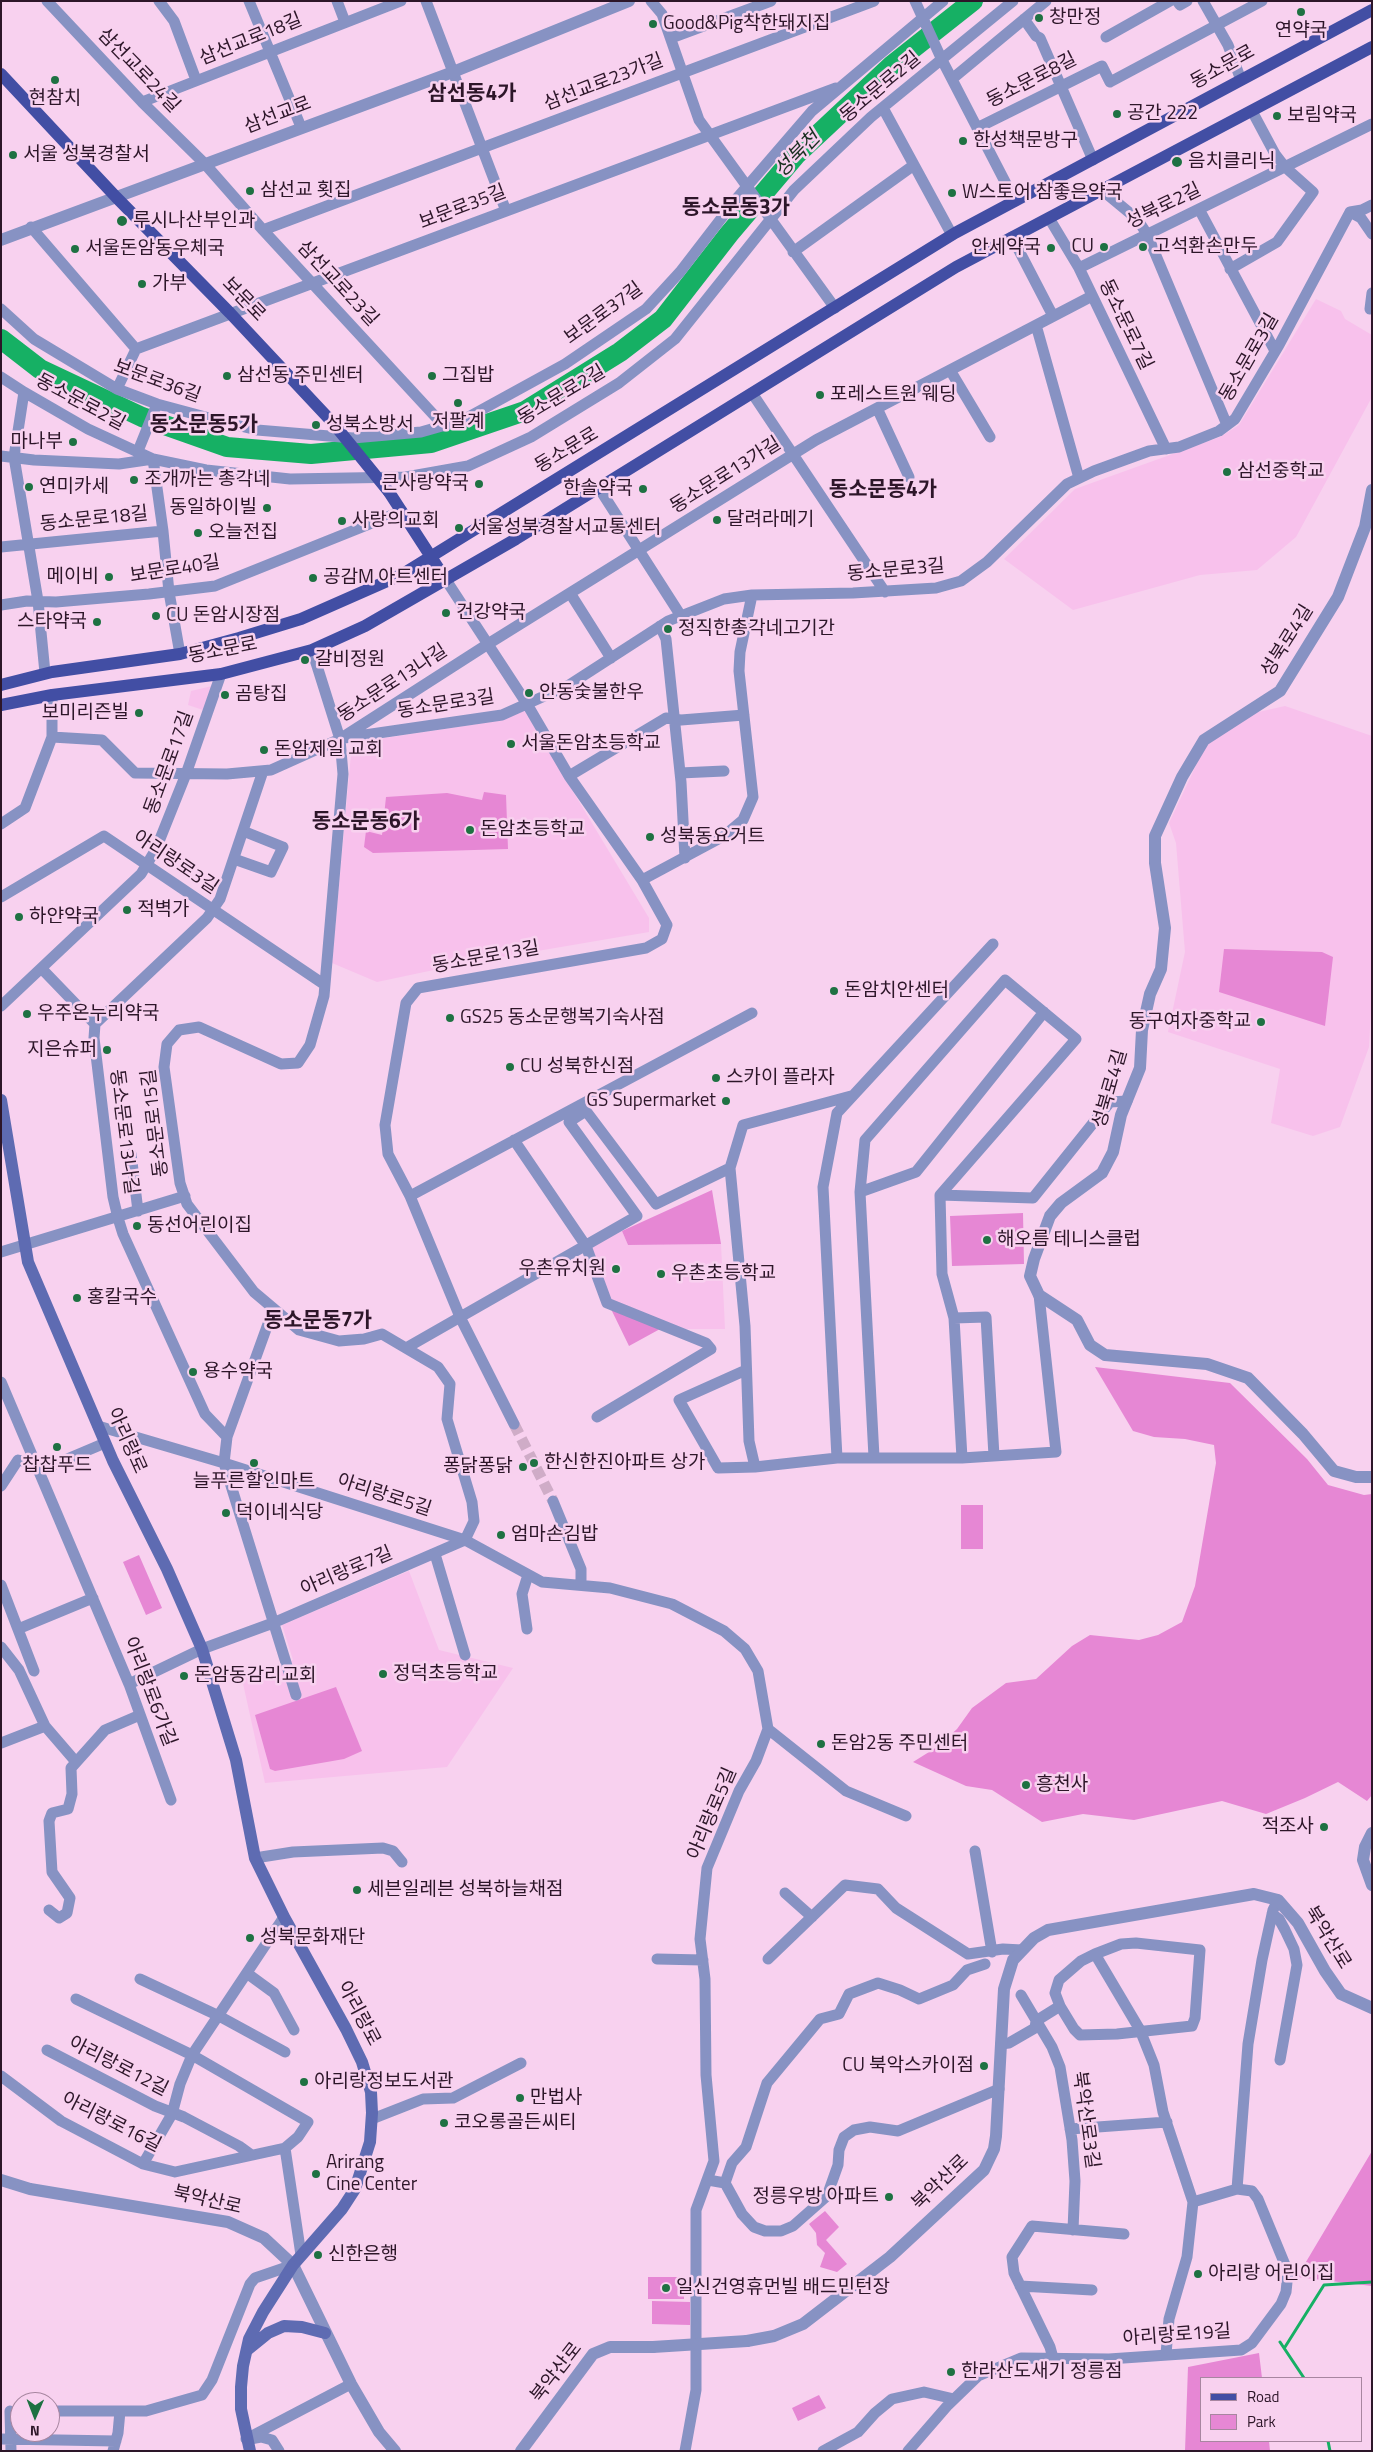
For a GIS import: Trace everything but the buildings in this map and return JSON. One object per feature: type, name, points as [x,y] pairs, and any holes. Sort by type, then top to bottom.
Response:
[{"type":"main road","name":"동소문로","points":[[1,685],[45,673],[180,654],[301,619],[401,575],[952,235],[1372,10]]},
{"type":"main road","name":"동소문로","points":[[1,705],[52,695],[221,674],[312,650],[365,626],[446,580],[599,488],[956,267],[1372,47]]},
{"type":"main road","name":"보문로","points":[[1,74],[333,423],[402,511]]},
{"type":"main road","points":[[402,511],[446,580]]},
{"type":"main road","name":"아리랑로","points":[[1,1100],[24,1245],[42,1295],[105,1443],[167,1569],[202,1649],[236,1760],[255,1858],[362,2062],[371,2092],[372,2119],[366,2158],[355,2189],[342,2208],[297,2260],[259,2319],[245,2352],[241,2395],[248,2445]]},
{"type":"main road","points":[[245,2352],[268,2332],[284,2326],[302,2327],[326,2333]]},
{"type":"street","name":"삼선교로24길","points":[[47,1],[142,102],[205,164]]},
{"type":"street","points":[[159,1],[174,21],[196,80]]},
{"type":"street","points":[[249,1],[301,127]]},
{"type":"street","points":[[336,1],[345,22]]},
{"type":"street","name":"삼선교로18길","points":[[142,102],[401,1]]},
{"type":"street","points":[[426,1],[506,210]]},
{"type":"street","name":"삼선교로","points":[[1,240],[31,227],[453,72],[629,1]]},
{"type":"street","points":[[651,1],[662,14],[699,120],[747,189],[835,308]]},
{"type":"street","name":"삼선교로23가길","points":[[263,230],[874,1]]},
{"type":"street","points":[[915,1],[924,20]]},
{"type":"street","name":"보문로37길","points":[[353,438],[421,432],[463,420],[572,360],[646,310],[680,272],[812,111],[924,20],[943,1]]},
{"type":"street","name":"동소문로2길","points":[[1,376],[24,392],[88,429],[152,459],[206,470],[290,479],[406,477],[468,466],[531,437],[619,383],[675,339],[794,190],[883,108],[1013,1]]},
{"type":"street","points":[[952,79],[1046,1]]},
{"type":"street","points":[[1177,1],[1180,4],[1187,1]]},
{"type":"street","points":[[1203,1],[1228,45],[1241,80]]},
{"type":"street","points":[[1218,26],[1262,1]]},
{"type":"street","points":[[671,38],[771,2]]},
{"type":"street","points":[[1106,37],[1165,2]]},
{"type":"street","points":[[1024,19],[1036,36],[1040,38],[1093,160]]},
{"type":"street","name":"동소문로8길","points":[[924,20],[941,59],[1016,201]]},
{"type":"street","name":"동소문로8길","points":[[977,128],[1102,66],[1110,82],[1218,26]]},
{"type":"street","name":"보문로35길","points":[[136,349],[845,84]]},
{"type":"street","points":[[883,108],[952,235]]},
{"type":"street","points":[[1230,269],[1277,242],[1313,192],[1285,167],[1275,154],[1252,111]]},
{"type":"street","name":"성북로2길","points":[[1079,268],[1372,124]]},
{"type":"street","name":"삼선교로23길","points":[[205,164],[263,230],[444,426]]},
{"type":"street","points":[[793,252],[914,165]]},
{"type":"street","points":[[1102,190],[1136,219],[1147,234],[1227,425]]},
{"type":"street","points":[[1350,212],[1362,210],[1372,205]]},
{"type":"street","points":[[1199,209],[1275,351]]},
{"type":"street","points":[[1350,212],[1361,218],[1372,234]]},
{"type":"street","name":"동소문로3길","points":[[340,739],[502,715],[569,685],[660,626],[724,599],[752,595],[885,592],[936,588],[960,582],[987,562],[1067,484],[1149,451],[1180,446],[1219,431],[1235,420],[1327,258],[1350,212]]},
{"type":"street","name":"동소문로7길","points":[[1049,218],[1079,268],[1166,449]]},
{"type":"street","points":[[31,227],[136,349],[117,389]]},
{"type":"street","points":[[1012,237],[1052,316]]},
{"type":"street","points":[[1370,309],[1372,293]]},
{"type":"street","name":"동소문로13가길","points":[[488,644],[793,455],[877,408],[1092,296]]},
{"type":"street","name":"보문로36길","points":[[1,309],[34,339],[117,389],[157,404],[257,430],[353,438]]},
{"type":"street","points":[[1036,325],[1079,478]]},
{"type":"street","points":[[950,370],[990,437]]},
{"type":"street","name":"동소문로18길","points":[[24,392],[14,457],[38,601],[45,673]]},
{"type":"street","points":[[752,393],[885,592]]},
{"type":"street","points":[[138,451],[157,404]]},
{"type":"street","points":[[877,408],[909,477]]},
{"type":"street","points":[[1,456],[119,464],[152,459]]},
{"type":"street","name":"동소문로","points":[[152,459],[164,531],[169,592],[180,654]]},
{"type":"street","points":[[599,488],[681,616]]},
{"type":"street","name":"성북로4길","points":[[1040,1295],[1030,1276],[1034,1259],[1050,1216],[1061,1203],[1102,1173],[1113,1152],[1121,1115],[1140,1068],[1142,1030],[1150,994],[1161,969],[1165,928],[1155,863],[1155,836],[1182,777],[1204,740],[1280,692],[1338,597],[1365,527],[1370,509],[1372,490]]},
{"type":"street","name":"보문로40길","points":[[1,605],[169,592],[215,586],[402,511]]},
{"type":"street","name":"동소문로18길","points":[[1,547],[164,531]]},
{"type":"street","name":"동소문로13길","points":[[410,1196],[388,1154],[386,1126],[406,1003],[418,988],[646,948],[662,939],[667,925],[642,880],[569,776],[527,704],[446,580]]},
{"type":"street","points":[[570,593],[611,658]]},
{"type":"street","points":[[642,880],[724,836],[743,820],[753,797],[739,671],[740,652],[752,595]]},
{"type":"street","points":[[660,626],[666,638],[675,720],[685,858]]},
{"type":"street","name":"동소문로13나길","points":[[264,771],[271,770],[340,739],[488,644]]},
{"type":"street","name":"동소문로15길","points":[[312,650],[340,739],[343,774],[324,996],[310,1045],[298,1063],[281,1064],[199,1028],[180,1030],[167,1044],[164,1067],[180,1183],[187,1204],[254,1292],[298,1330],[339,1341],[364,1340],[382,1334],[438,1367],[450,1384],[447,1419],[472,1502],[474,1521],[465,1540]]},
{"type":"street","name":"동소문로17길","points":[[1,1006],[142,874],[156,849],[186,774],[221,674]]},
{"type":"street","points":[[1,824],[25,808],[52,737],[52,695]]},
{"type":"street","points":[[569,776],[666,718],[675,720],[744,714]]},
{"type":"street","points":[[42,969],[94,1024],[207,918],[220,899],[264,771],[186,774],[135,773],[102,740],[52,737]]},
{"type":"street","points":[[680,773],[724,771]]},
{"type":"street","points":[[234,859],[271,872],[283,847],[243,832]]},
{"type":"street","name":"아리랑로3길","points":[[1,896],[104,836],[325,985]]},
{"type":"street","points":[[837,1458],[823,1187],[837,1113],[850,1096],[993,944]]},
{"type":"street","points":[[874,1457],[860,1192],[865,1140],[1006,980],[1076,1039],[940,1195],[942,1274],[954,1318],[962,1458]]},
{"type":"street","points":[[860,1192],[916,1172],[1044,1012]]},
{"type":"street","points":[[514,1424],[460,1317],[410,1196],[752,1013]]},
{"type":"street","name":"동소문로13나길","points":[[94,1024],[94,1038],[113,1196],[118,1218],[205,1414],[227,1437]]},
{"type":"street","points":[[755,1467],[749,1441],[745,1326],[730,1168],[743,1125],[850,1096]]},
{"type":"street","points":[[940,1195],[1033,1198],[1110,1102],[1127,1101]]},
{"type":"street","points":[[406,1348],[637,1216],[569,1122],[586,1111],[656,1204],[730,1168]]},
{"type":"street","points":[[514,1140],[586,1246],[607,1303],[706,1343],[710,1350],[597,1418]]},
{"type":"street","points":[[131,1154],[138,1211]]},
{"type":"street","points":[[1,1252],[118,1218],[185,1196]]},
{"type":"street","points":[[746,1370],[679,1400],[718,1468],[755,1467],[837,1458],[962,1458],[1056,1452],[1040,1295]]},
{"type":"street","points":[[1040,1295],[1077,1320],[1090,1345],[1105,1355],[1207,1364],[1248,1378],[1302,1434],[1334,1471],[1356,1477],[1372,1477]]},
{"type":"street","points":[[273,1310],[227,1437],[224,1464],[296,1695]]},
{"type":"street","points":[[954,1318],[986,1317],[994,1456]]},
{"type":"street","name":"아리랑로6가길","points":[[1,1382],[129,1684],[171,1800]]},
{"type":"street","name":"아리랑로5길","points":[[98,1426],[465,1540],[542,1582],[610,1588],[672,1604],[724,1631],[745,1649],[758,1671],[768,1729],[756,1761],[727,1817],[707,1868],[700,1939],[703,1960],[706,2075],[714,2161],[696,2210],[696,2390],[685,2451]]},
{"type":"street","points":[[1,1486],[18,1460],[53,1465],[105,1443]]},
{"type":"street","points":[[553,1501],[581,1569],[581,1585]]},
{"type":"street","name":"아리랑로7길","points":[[202,1649],[273,1623],[465,1540]]},
{"type":"street","points":[[435,1554],[465,1655]]},
{"type":"street","points":[[527,1629],[522,1594],[528,1574]]},
{"type":"street","points":[[1,1585],[34,1672]]},
{"type":"street","points":[[18,1629],[92,1598]]},
{"type":"street","points":[[1,1647],[19,1670],[45,1726],[76,1762]]},
{"type":"street","points":[[129,1684],[202,1649]]},
{"type":"street","points":[[49,1910],[59,1918],[67,1913],[70,1898],[52,1872],[49,1821],[52,1813],[68,1809],[72,1794],[71,1768],[104,1730],[140,1715]]},
{"type":"street","points":[[1,1743],[45,1726]]},
{"type":"street","points":[[768,1729],[846,1791],[906,1816]]},
{"type":"street","points":[[1372,1833],[1365,1847],[1363,1860],[1372,1885]]},
{"type":"street","points":[[255,1858],[293,1852],[382,1848],[393,1851],[402,1862]]},
{"type":"street","points":[[975,1851],[992,1952]]},
{"type":"street","points":[[768,1959],[845,1885],[878,1889],[896,1908],[968,1954],[1003,1949],[1022,1950]]},
{"type":"street","points":[[786,1893],[812,1917]]},
{"type":"street","name":"북악산로","points":[[521,2451],[593,2354],[610,2347],[653,2347],[747,2341],[774,2336],[803,2324],[890,2257],[975,2179],[984,2170],[994,2149],[1004,1989],[1013,1960],[1034,1938],[1048,1930],[1254,1894],[1278,1900],[1298,1923],[1325,1971],[1341,1994],[1372,2008]]},
{"type":"street","name":"북악산로","points":[[1236,2189],[1248,2044],[1262,1960],[1272,1914],[1278,1900]]},
{"type":"street","points":[[1272,1914],[1279,1919],[1285,1930],[1294,1949],[1297,1965],[1280,2060]]},
{"type":"street","name":"아리랑로12길","points":[[143,2164],[172,2114],[180,2084],[192,2055],[248,1974],[284,1916]]},
{"type":"street","points":[[1136,1943],[1200,1950],[1195,2018],[1192,2026],[1097,2035],[1080,2034],[1060,2006],[1055,1993],[1059,1980],[1080,1961],[1095,1954],[1121,1944],[1136,1943]]},
{"type":"street","points":[[1095,1954],[1140,2030],[1154,2065],[1167,2122],[1194,2202],[1187,2257],[1168,2319],[1166,2354]]},
{"type":"street","points":[[657,1958],[703,1960]]},
{"type":"street","points":[[985,1964],[967,1970],[953,1984],[919,2000],[900,1990],[878,1983],[849,1994],[840,2014],[820,2019],[767,2083],[746,2147],[732,2163],[725,2183],[742,2214],[754,2228],[764,2231],[781,2231],[793,2226],[827,2196],[838,2165],[839,2150],[844,2137],[854,2130],[870,2127],[898,2131],[999,2089]]},
{"type":"street","points":[[248,1974],[274,1993],[294,2030]]},
{"type":"street","points":[[140,1979],[218,2016],[285,2052]]},
{"type":"street","name":"북악산로3길","points":[[1021,1995],[1052,2048],[1060,2067],[1076,2181],[1073,2230]]},
{"type":"street","points":[[60,2411],[146,2411],[202,2395],[212,2380],[250,2284],[255,2278],[297,2260],[284,2148],[298,2137],[308,2122],[192,2055],[76,1999]]},
{"type":"street","points":[[1001,2044],[1009,2043],[1035,2028],[1036,2021],[1060,2006]]},
{"type":"street","name":"아리랑로12길","points":[[47,2050],[172,2114],[184,2117],[239,2146],[250,2154]]},
{"type":"street","points":[[372,2119],[423,2099],[452,2098],[520,2063]]},
{"type":"street","name":"아리랑로16길","points":[[1,2076],[61,2121],[143,2164],[175,2172],[284,2148]]},
{"type":"street","points":[[1070,2129],[1167,2122]]},
{"type":"street","name":"북악산로","points":[[1,2180],[30,2189],[228,2222],[264,2238],[297,2260],[326,2333],[351,2384],[379,2432],[395,2451]]},
{"type":"street","points":[[708,2180],[725,2183]]},
{"type":"street","points":[[1194,2202],[1236,2189]]},
{"type":"street","name":"아리랑로19길","points":[[908,2451],[954,2398],[978,2376],[1021,2358],[1109,2358],[1241,2350],[1252,2343],[1281,2304],[1286,2292],[1288,2272],[1258,2198],[1252,2191],[1236,2189]]},
{"type":"street","points":[[1053,2358],[1050,2347],[1014,2272],[1012,2257],[1032,2226],[1124,2234]]},
{"type":"street","points":[[1020,2286],[1092,2290]]},
{"type":"street","points":[[248,2445],[351,2384]]},
{"type":"street","points":[[824,2451],[858,2432],[875,2413],[892,2399],[924,2392],[954,2398]]},
{"type":"street","points":[[10,2411],[8,2443],[114,2446],[120,2411]]},
{"type":"street","points":[[248,2445],[261,2437],[272,2440],[279,2451]]},
{"type":"shaded area","name":"삼선중학교","points":[[1316,299],[1341,311],[1345,319],[1372,335],[1372,397],[1296,537],[1257,570],[1200,575],[1073,610],[1004,559],[1075,489],[1220,437],[1239,425]]},
{"type":"shaded area","points":[[212,686],[203,710],[188,705],[191,691]]},
{"type":"shaded area","points":[[1285,706],[1372,736],[1372,990],[1369,1047],[1340,1127],[1313,1136],[1271,1123],[1280,1069],[1168,1032],[1185,952],[1176,843],[1169,823],[1206,744],[1254,713]]},
{"type":"shaded area","name":"돈암초등학교","points":[[524,710],[649,918],[649,932],[467,963],[377,982],[332,963],[352,743],[504,720]]},
{"type":"shaded area","name":"우촌초등학교","points":[[622,1231],[628,1245],[721,1244],[725,1329],[684,1329],[609,1300],[589,1247]]},
{"type":"shaded area","name":"정덕초등학교","points":[[409,1571],[439,1650],[513,1668],[447,1767],[265,1783],[242,1679],[293,1660],[282,1625]]},
{"type":"green space","points":[[484,792],[506,795],[508,849],[373,853],[364,847],[366,831],[382,835],[386,797],[447,793],[482,800]]},
{"type":"green space","points":[[1224,949],[1322,952],[1333,957],[1325,1026],[1219,992]]},
{"type":"green space","points":[[712,1190],[721,1244],[628,1245],[622,1231]]},
{"type":"green space","name":"해오름 테니스클럽","points":[[1023,1213],[1024,1264],[952,1266],[950,1216]]},
{"type":"green space","points":[[611,1309],[660,1329],[629,1346]]},
{"type":"green space","points":[[1095,1367],[1230,1383],[1307,1459],[1328,1485],[1364,1495],[1372,1494],[1372,1795],[1367,1801],[1338,1782],[1266,1814],[1222,1801],[1134,1820],[1083,1814],[1042,1822],[992,1790],[966,1786],[913,1762],[937,1747],[957,1729],[972,1708],[1006,1683],[1036,1679],[1072,1646],[1090,1635],[1139,1640],[1158,1635],[1182,1622],[1195,1586],[1216,1463],[1214,1445],[1185,1439],[1154,1437],[1133,1431]]},
{"type":"green space","points":[[961,1505],[983,1505],[983,1549],[961,1549]]},
{"type":"green space","points":[[139,1555],[162,1608],[146,1615],[123,1562]]},
{"type":"green space","points":[[336,1687],[362,1751],[344,1759],[275,1771],[270,1769],[255,1715]]},
{"type":"green space","points":[[1372,2151],[1372,2286],[1297,2277]]},
{"type":"green space","points":[[825,2211],[839,2227],[826,2240],[847,2264],[837,2272],[820,2267],[825,2253],[817,2245],[816,2233],[809,2224]]},
{"type":"green space","name":"일신건영휴먼빌 배드민턴장","points":[[648,2277],[684,2277],[684,2299],[648,2299]]},
{"type":"green space","points":[[652,2301],[690,2302],[690,2325],[652,2324]]},
{"type":"green space","points":[[1259,2353],[1262,2377],[1200,2377],[1200,2442],[1269,2442],[1270,2451],[1185,2451],[1188,2367]]},
{"type":"green space","points":[[819,2395],[826,2408],[798,2421],[792,2408]]},
{"type":"waterway","name":"성북천","points":[[1,339],[40,369],[142,417],[227,447],[311,454],[431,443],[525,411],[620,352],[663,319],[729,234],[796,155],[892,65],[973,1]]},
{"type":"waterway","points":[[1285,2347],[1324,2285],[1372,2282]]},
{"type":"waterway","points":[[1280,2342],[1303,2377]]},
{"type":"waterway","points":[[1328,2442],[1330,2451]]},
{"type":"tunnel","points":[[514,1424],[553,1501]]},
{"type":"place","name":"연약국","points":[[1301,12]]},
{"type":"place","name":"창만정","points":[[1039,18]]},
{"type":"place","name":"Good&Pig착한돼지집","points":[[653,24]]},
{"type":"place","name":"현참치","points":[[55,80]]},
{"type":"place","name":"공간 222","points":[[1117,114]]},
{"type":"place","name":"보림약국","points":[[1277,116]]},
{"type":"place","name":"한성책문방구","points":[[963,141]]},
{"type":"place","name":"서울 성북경찰서","points":[[13,155]]},
{"type":"place","name":"음치클리닉","points":[[1177,162]]},
{"type":"place","name":"삼선교 횟집","points":[[250,191]]},
{"type":"place","name":"W스토어 참좋은약국","points":[[952,193]]},
{"type":"place","name":"루시나산부인과","points":[[122,221]]},
{"type":"place","name":"CU","points":[[1104,247]]},
{"type":"place","name":"고석환손만두","points":[[1143,247]]},
{"type":"place","name":"안세약국","points":[[1051,248]]},
{"type":"place","name":"서울돈암동우체국","points":[[75,249]]},
{"type":"place","name":"가부","points":[[142,284]]},
{"type":"place","name":"삼선동 주민센터","points":[[227,376]]},
{"type":"place","name":"그집밥","points":[[432,376]]},
{"type":"place","name":"포레스트원 웨딩","points":[[820,395]]},
{"type":"place","name":"저팔계","points":[[458,403]]},
{"type":"place","name":"성북소방서","points":[[316,425]]},
{"type":"place","name":"마나부","points":[[73,442]]},
{"type":"place","name":"삼선중학교","points":[[1227,472]]},
{"type":"place","name":"조개까는 총각네","points":[[134,480]]},
{"type":"place","name":"큰사랑약국","points":[[479,484]]},
{"type":"place","name":"연미카세","points":[[29,487]]},
{"type":"place","name":"한솔약국","points":[[643,489]]},
{"type":"place","name":"동일하이빌","points":[[267,508]]},
{"type":"place","name":"달려라메기","points":[[717,520]]},
{"type":"place","name":"사랑의교회","points":[[342,521]]},
{"type":"place","name":"서울성북경찰서교통센터","points":[[459,528]]},
{"type":"place","name":"오늘전집","points":[[198,533]]},
{"type":"place","name":"메이비","points":[[109,577]]},
{"type":"place","name":"공감M 아트센터","points":[[313,578]]},
{"type":"place","name":"건강약국","points":[[446,613]]},
{"type":"place","name":"CU 돈암시장점","points":[[156,616]]},
{"type":"place","name":"스타약국","points":[[97,622]]},
{"type":"place","name":"정직한총각네고기간","points":[[668,629]]},
{"type":"place","name":"갈비정원","points":[[305,660]]},
{"type":"place","name":"안동숯불한우","points":[[529,693]]},
{"type":"place","name":"곰탕집","points":[[225,695]]},
{"type":"place","name":"보미리즌빌","points":[[139,713]]},
{"type":"place","name":"서울돈암초등학교","points":[[511,744]]},
{"type":"place","name":"돈암제일 교회","points":[[264,750]]},
{"type":"place","name":"돈암초등학교","points":[[470,830]]},
{"type":"place","name":"성북동요거트","points":[[650,837]]},
{"type":"place","name":"적벽가","points":[[127,910]]},
{"type":"place","name":"하얀약국","points":[[19,917]]},
{"type":"place","name":"돈암치안센터","points":[[834,991]]},
{"type":"place","name":"우주온누리약국","points":[[27,1014]]},
{"type":"place","name":"GS25 동소문행복기숙사점","points":[[450,1018]]},
{"type":"place","name":"동구여자중학교","points":[[1261,1022]]},
{"type":"place","name":"지은슈퍼","points":[[107,1050]]},
{"type":"place","name":"CU 성북한신점","points":[[510,1067]]},
{"type":"place","name":"스카이 플라자","points":[[716,1078]]},
{"type":"place","name":"GS Supermarket","points":[[726,1101]]},
{"type":"place","name":"동선어린이집","points":[[137,1226]]},
{"type":"place","name":"해오름 테니스클럽","points":[[987,1240]]},
{"type":"place","name":"우촌유치원","points":[[616,1269]]},
{"type":"place","name":"우촌초등학교","points":[[661,1274]]},
{"type":"place","name":"홍칼국수","points":[[77,1298]]},
{"type":"place","name":"용수약국","points":[[193,1372]]},
{"type":"place","name":"찹찹푸드","points":[[57,1447]]},
{"type":"place","name":"늘푸른할인마트","points":[[254,1463]]},
{"type":"place","name":"한신한진아파트 상가","points":[[534,1463]]},
{"type":"place","name":"퐁닭퐁닭","points":[[523,1467]]},
{"type":"place","name":"덕이네식당","points":[[226,1513]]},
{"type":"place","name":"엄마손김밥","points":[[501,1535]]},
{"type":"place","name":"정덕초등학교","points":[[383,1674]]},
{"type":"place","name":"돈암동감리교회","points":[[184,1676]]},
{"type":"place","name":"돈암2동 주민센터","points":[[821,1744]]},
{"type":"place","name":"흥천사","points":[[1026,1785]]},
{"type":"place","name":"적조사","points":[[1324,1827]]},
{"type":"place","name":"세븐일레븐 성북하늘채점","points":[[357,1890]]},
{"type":"place","name":"성북문화재단","points":[[250,1938]]},
{"type":"place","name":"CU 북악스카이점","points":[[984,2066]]},
{"type":"place","name":"아리랑정보도서관","points":[[304,2082]]},
{"type":"place","name":"만법사","points":[[520,2098]]},
{"type":"place","name":"코오롱골든씨티","points":[[444,2123]]},
{"type":"place","name":"Arirang Cine Center","points":[[316,2174]]},
{"type":"place","name":"정릉우방 아파트","points":[[889,2197]]},
{"type":"place","name":"신한은행","points":[[318,2255]]},
{"type":"place","name":"아리랑 어린이집","points":[[1198,2274]]},
{"type":"place","name":"일신건영휴먼빌 배드민턴장","points":[[666,2288]]},
{"type":"place","name":"한라산도새기 정릉점","points":[[951,2372]]},
{"type":"district","name":"삼선동4가","points":[[472,95]]},
{"type":"district","name":"동소문동3가","points":[[736,209]]},
{"type":"district","name":"동소문동5가","points":[[204,426]]},
{"type":"district","name":"동소문동4가","points":[[883,491]]},
{"type":"district","name":"동소문동6가","points":[[366,823]]},
{"type":"district","name":"동소문동7가","points":[[318,1322]]}]
